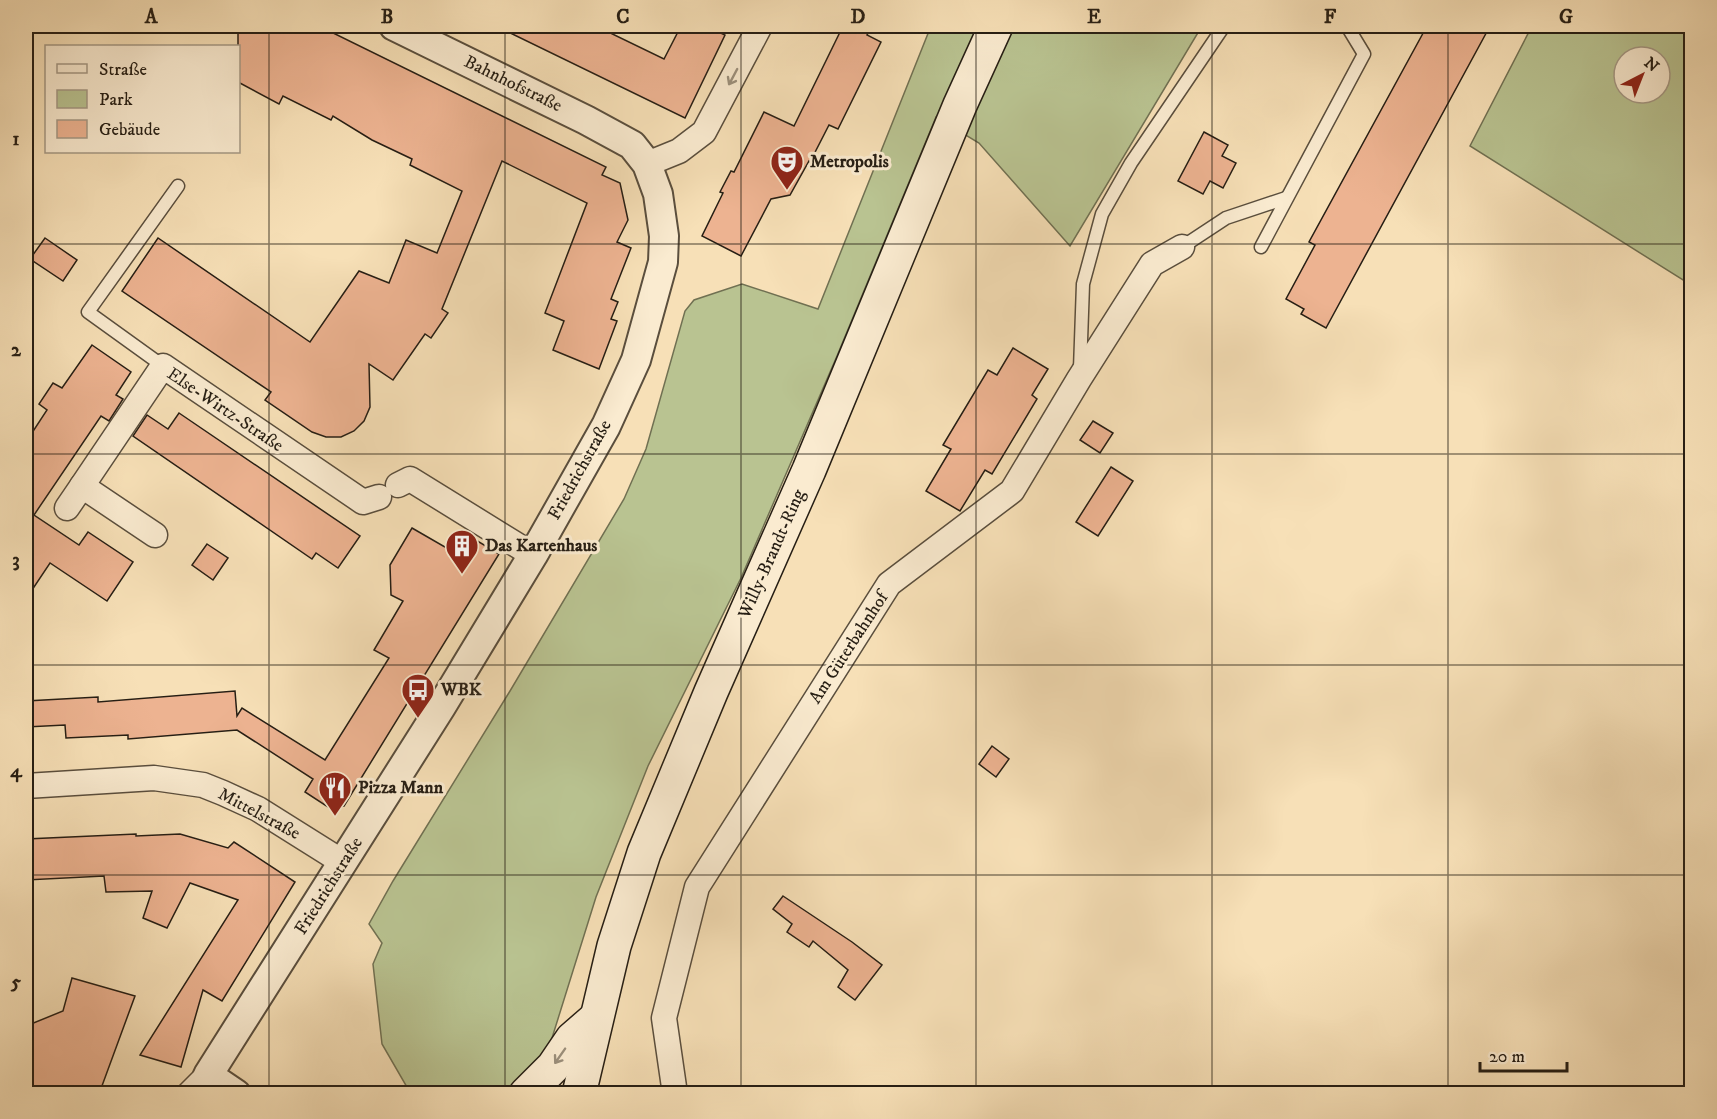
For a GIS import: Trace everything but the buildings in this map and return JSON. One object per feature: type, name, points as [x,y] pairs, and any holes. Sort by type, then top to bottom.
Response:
[{"type":"main road","name":"Willy-Brandt-Ring","points":[[579,1094],[614,946],[644,853],[808,470],[960,105],[996,26]]},
{"type":"main road","points":[[526,1094],[553,1066],[572,1039],[595,1019]]},
{"type":"main road","points":[[587,1059],[599,1094]]},
{"type":"street","name":"Bahnhofstraße","points":[[394,26],[586,120],[639,154]]},
{"type":"street","points":[[639,154],[679,151],[704,132],[760,26]]},
{"type":"street","name":"Friedrichstraße","points":[[236,1094],[199,1084],[344,863],[436,716],[533,555],[606,426],[636,360],[663,262],[664,236],[658,194],[639,154]]},
{"type":"street","name":"Am Güterbahnhof","points":[[675,1094],[664,1018],[697,887],[889,584],[1012,490],[1152,264],[1182,247]]},
{"type":"street","name":"Else-Wirtz-Straße","points":[[67,508],[163,366],[363,502],[389,491],[410,478],[533,555]]},
{"type":"street","points":[[82,486],[155,535]]},
{"type":"street","name":"Mittelstraße","points":[[26,786],[154,778],[203,785],[258,809],[344,863]]},
{"type":"lane","points":[[1079,379],[1083,284],[1102,214],[1131,163],[1224,26]]},
{"type":"lane","points":[[1261,247],[1364,54],[1347,26]]},
{"type":"lane","points":[[163,366],[88,312],[178,186]]},
{"type":"lane","points":[[1182,247],[1226,218],[1286,198]]},
{"type":"green space","points":[[931,26],[1202,26],[1070,246],[979,143],[936,117],[837,356],[741,578],[648,766],[596,897],[552,1038],[544,1054],[526,1074],[501,1093],[414,1093],[408,1089],[382,1044],[373,964],[382,943],[369,924],[624,499],[646,449],[685,311],[694,300],[742,284],[818,309]]},
{"type":"green space","points":[[1532,26],[1691,26],[1691,285],[1470,146]]},
{"type":"place","name":"Metropolis","points":[[787,191]]},
{"type":"place","name":"Das Kartenhaus","points":[[462,575]]},
{"type":"place","name":"WBK","points":[[418,719]]},
{"type":"place","name":"Pizza Mann","points":[[335,817]]}]
